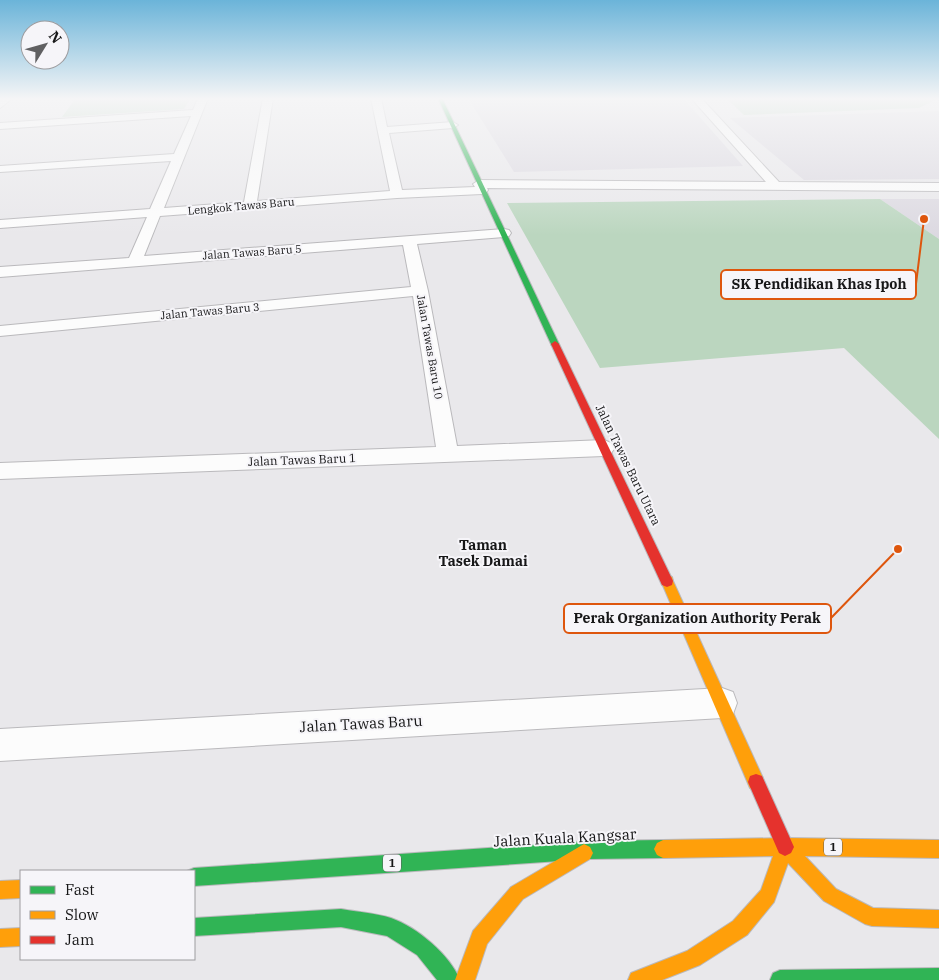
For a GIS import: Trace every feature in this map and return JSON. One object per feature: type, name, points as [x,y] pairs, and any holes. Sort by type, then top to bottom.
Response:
[{"type":"main road","name":"Jalan Tawas Baru Utara","points":[[461,144],[604,448],[636,510],[784,847],[830,896],[872,917],[939,919]]},
{"type":"main road","name":"Jalan Kuala Kangsar","points":[[195,877],[589,850],[784,847],[939,849]]},
{"type":"main road","points":[[638,980],[693,958],[740,928],[768,896],[784,847]]},
{"type":"main road","points":[[464,980],[480,938],[517,893],[589,850]]},
{"type":"main road","points":[[0,890],[20,889]]},
{"type":"main road","points":[[195,927],[341,918],[390,927],[424,948],[450,980]]},
{"type":"main road","points":[[0,938],[20,937]]},
{"type":"main road","points":[[780,980],[939,978]]},
{"type":"street","points":[[135,262],[184,144]]},
{"type":"street","points":[[250,206],[260,144]]},
{"type":"street","points":[[386,144],[397,194]]},
{"type":"street","points":[[738,144],[776,186]]},
{"type":"street","points":[[0,169],[178,157]]},
{"type":"street","name":"Lengkok Tawas Baru","points":[[0,224],[481,187],[939,187]]},
{"type":"street","name":"Jalan Tawas Baru 5","points":[[0,272],[504,233]]},
{"type":"street","name":"Jalan Tawas Baru 10","points":[[409,240],[420,291],[448,454]]},
{"type":"street","name":"Jalan Tawas Baru 3","points":[[0,331],[420,291]]},
{"type":"street","name":"Jalan Tawas Baru 1","points":[[0,471],[604,448]]},
{"type":"street","name":"Jalan Tawas Baru","points":[[0,745],[722,703]]},
{"type":"shaded area","points":[[496,144],[723,144],[743,166],[514,172]]},
{"type":"shaded area","points":[[761,144],[939,144],[939,179],[804,180]]},
{"type":"shaded area","points":[[880,199],[939,199],[939,239]]},
{"type":"green space","points":[[880,199],[939,239],[939,439],[844,348],[600,368],[507,203]]},
{"type":"traffic: fast","points":[[461,144],[555,344]]},
{"type":"traffic: fast","points":[[195,877],[589,850],[663,849]]},
{"type":"traffic: fast","points":[[195,927],[341,918],[390,927],[424,948],[450,980]]},
{"type":"traffic: fast","points":[[780,980],[939,978]]},
{"type":"traffic: slow","points":[[667,581],[756,782]]},
{"type":"traffic: slow","points":[[785,847],[830,895],[872,917],[939,919]]},
{"type":"traffic: slow","points":[[663,849],[785,847],[939,849]]},
{"type":"traffic: slow","points":[[638,980],[693,958],[740,928],[768,896],[785,847]]},
{"type":"traffic: slow","points":[[465,980],[480,938],[517,893],[584,853]]},
{"type":"traffic: slow","points":[[0,890],[20,889]]},
{"type":"traffic: slow","points":[[0,938],[20,937]]},
{"type":"traffic: jam","points":[[555,344],[667,581]]},
{"type":"traffic: jam","points":[[756,782],[785,847]]},
{"type":"place","name":"SK Pendidikan Khas Ipoh","points":[[924,219]]},
{"type":"place","name":"Perak Organization Authority Perak","points":[[898,549]]},
{"type":"district","name":"Taman Tasek Damai","points":[[483,554]]}]
